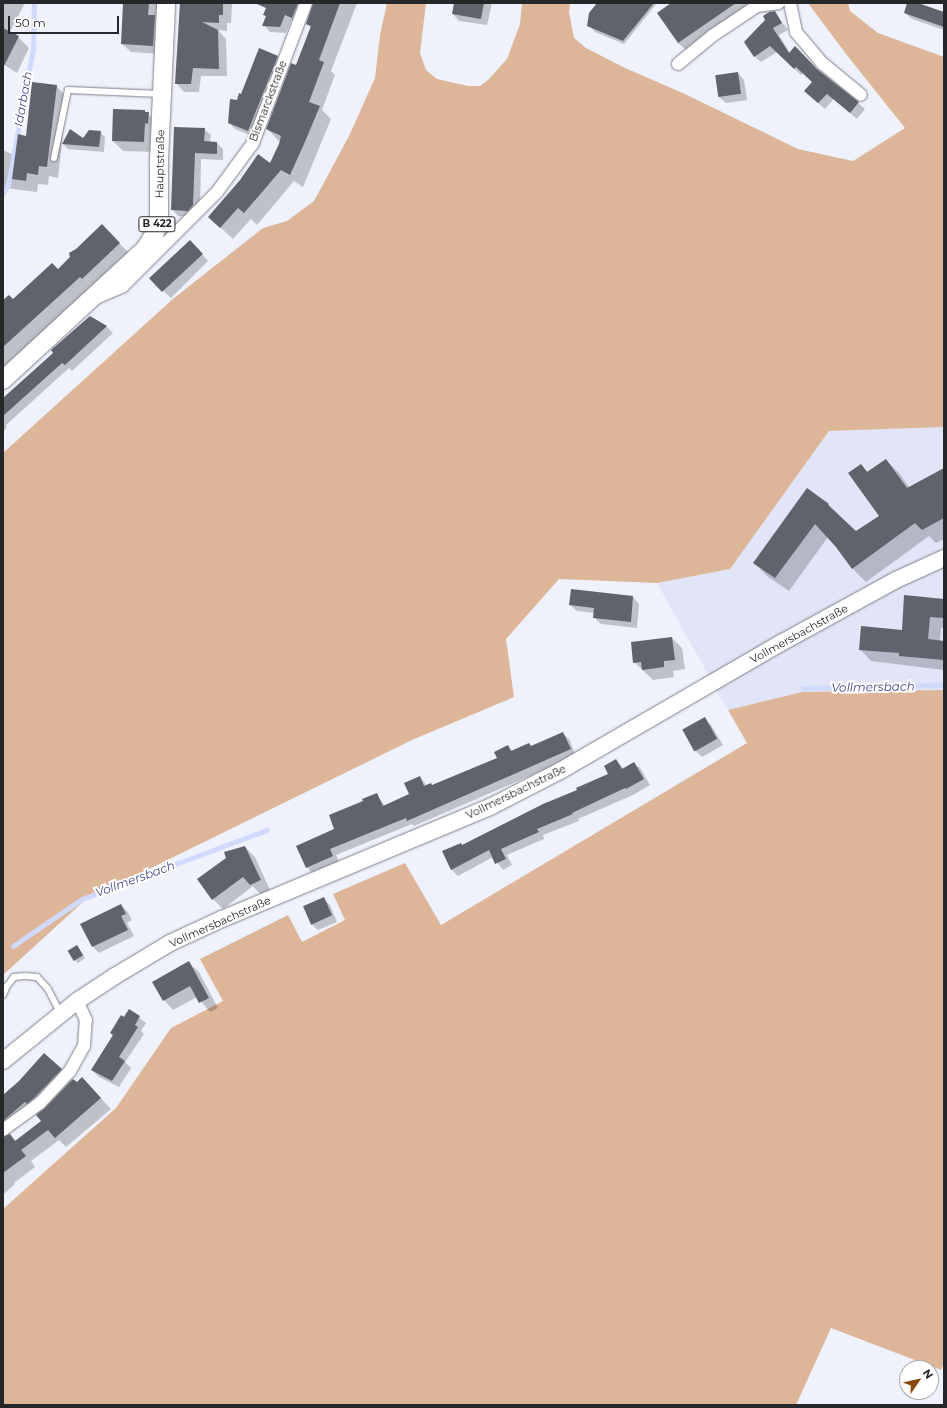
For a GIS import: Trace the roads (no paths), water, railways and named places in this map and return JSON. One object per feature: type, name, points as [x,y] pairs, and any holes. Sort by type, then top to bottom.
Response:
[{"type":"main road","name":"Hauptstraße","points":[[3,380],[146,248],[155,233],[159,219],[166,3]]},
{"type":"main road","name":"Vollmersbachstraße","points":[[3,1061],[77,1001],[170,943],[222,919],[490,807],[560,771],[781,642],[896,580],[944,558]]},
{"type":"street","name":"Bismarckstraße","points":[[91,300],[122,287],[217,192],[253,143],[306,3]]},
{"type":"street","points":[[678,64],[712,36],[757,6],[779,3]]},
{"type":"street","points":[[790,3],[796,32],[822,62],[862,95]]},
{"type":"street","points":[[3,1130],[40,1103],[74,1065],[84,1046],[86,1020],[77,1001]]},
{"type":"lane","points":[[54,158],[68,90],[162,94]]},
{"type":"lane","points":[[3,995],[7,986],[14,977],[25,976],[37,978],[48,989],[60,1015]]},
{"type":"waterway","name":"Idarbach","points":[[3,194],[8,185],[33,49],[34,3]]},
{"type":"waterway","name":"Vollmersbach","points":[[803,688],[944,685]]},
{"type":"waterway","name":"Vollmersbach","points":[[13,946],[82,899],[267,830]]}]
